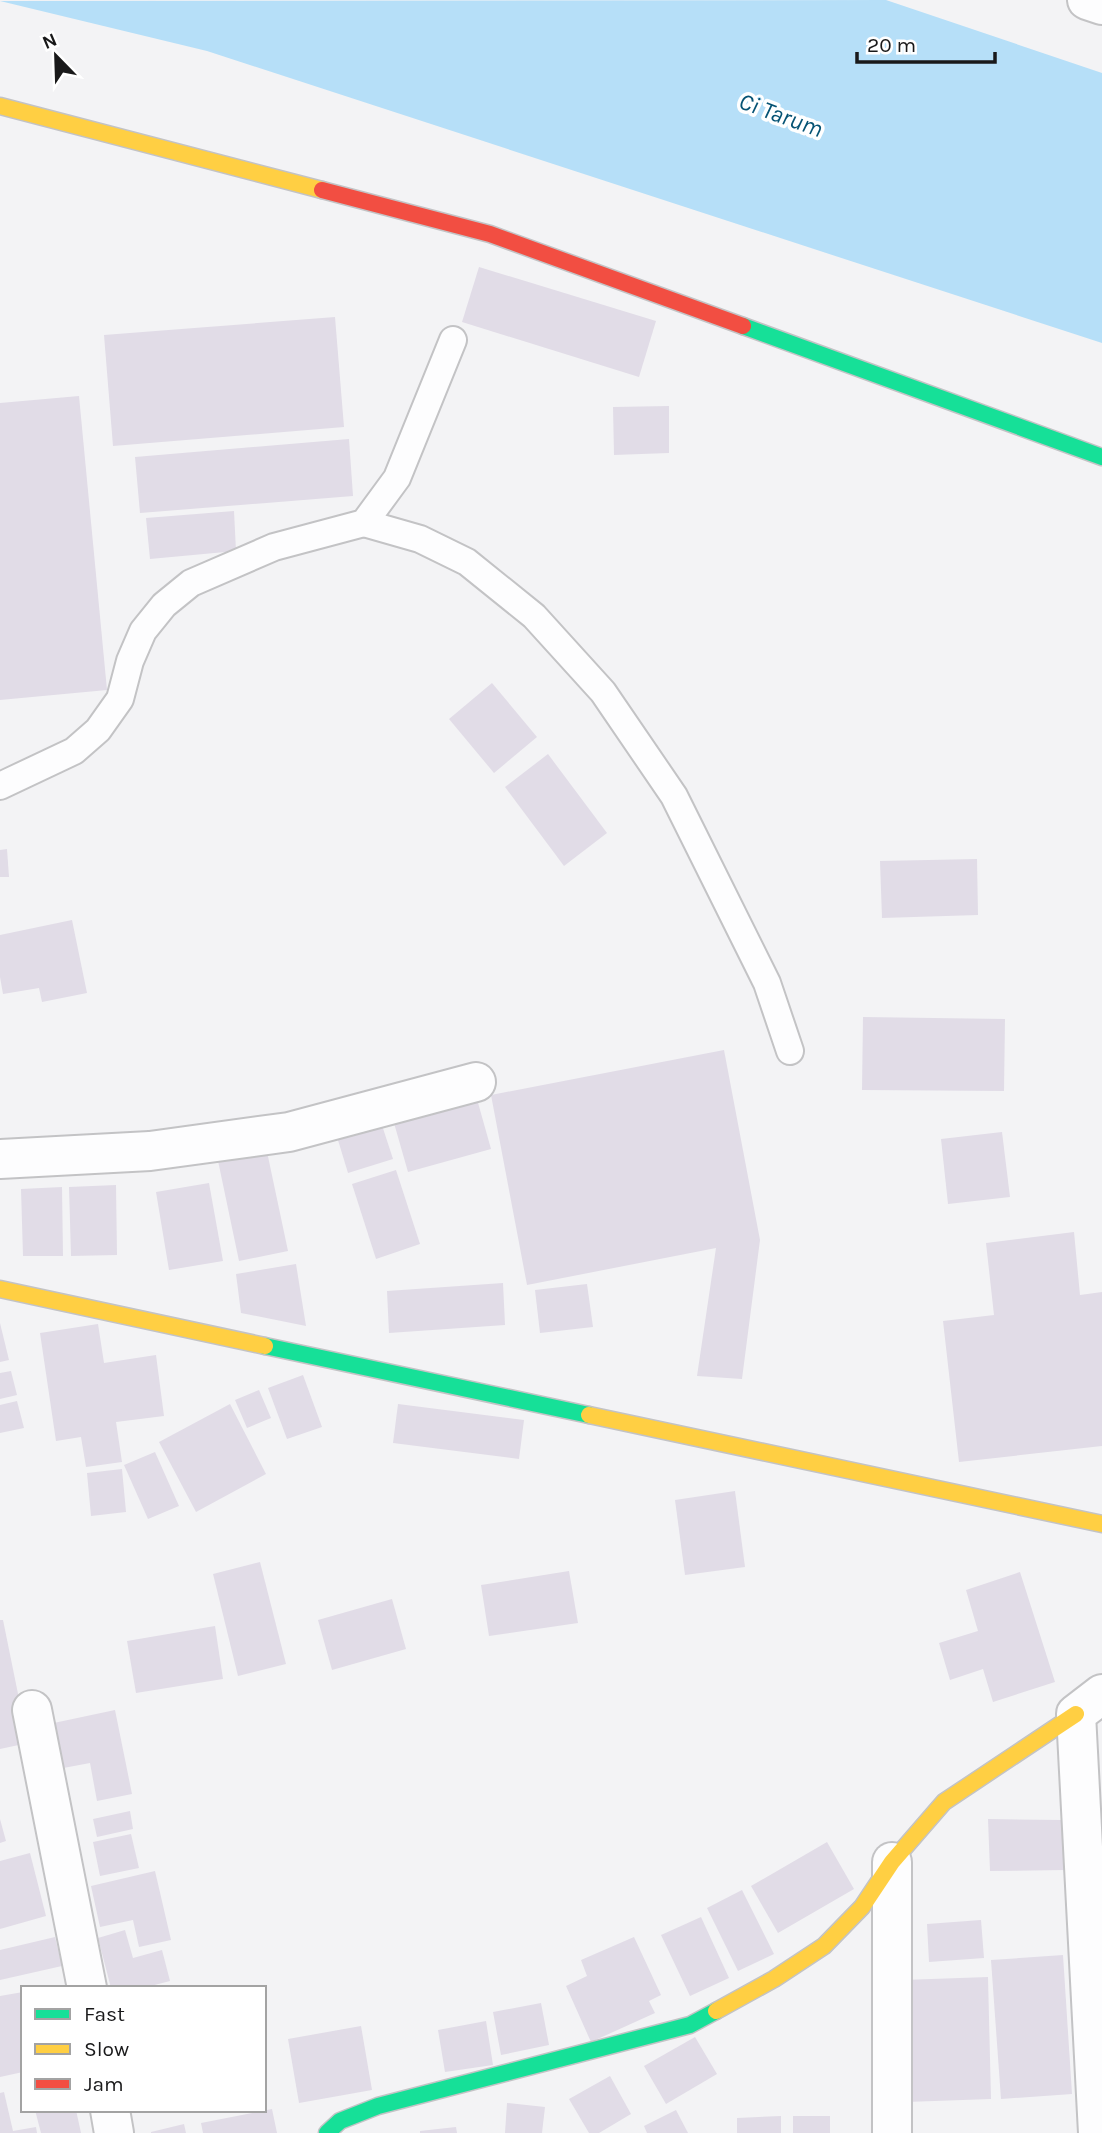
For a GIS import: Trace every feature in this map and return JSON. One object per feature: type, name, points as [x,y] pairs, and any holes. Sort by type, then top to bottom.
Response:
[{"type":"street","points":[[1087,0],[1102,5]]},
{"type":"street","points":[[0,106],[490,234],[1102,457]]},
{"type":"street","points":[[0,1159],[150,1151],[289,1132],[476,1082]]},
{"type":"street","points":[[0,1289],[1102,1524]]},
{"type":"street","points":[[327,2133],[340,2122],[379,2106],[690,2025],[774,1979],[824,1947],[862,1907],[892,1862],[944,1802],[1089,1704]]},
{"type":"street","points":[[1089,1704],[1098,2133]]},
{"type":"street","points":[[32,1710],[87,1986]]},
{"type":"street","points":[[892,1862],[892,2133]]},
{"type":"street","points":[[110,2112],[114,2133]]},
{"type":"lane","points":[[363,523],[397,478],[453,340]]},
{"type":"lane","points":[[0,786],[74,751],[98,730],[120,699],[130,661],[143,631],[164,605],[191,583],[274,547],[363,523],[419,539],[467,562],[534,616],[603,692],[674,796],[767,983],[790,1051]]},
{"type":"water","name":"Ci Tarum","points":[[886,0],[1102,73],[1102,343],[207,51],[0,1]]},
{"type":"building","points":[[479,267],[656,321],[639,377],[462,322]]},
{"type":"building","points":[[335,317],[344,427],[113,446],[104,335]]},
{"type":"building","points":[[79,396],[107,690],[0,700],[0,403]]},
{"type":"building","points":[[669,406],[669,453],[614,455],[613,407]]},
{"type":"building","points":[[349,439],[353,496],[140,513],[135,457]]},
{"type":"building","points":[[234,511],[236,551],[150,559],[146,518]]},
{"type":"building","points":[[492,683],[537,737],[494,773],[449,719]]},
{"type":"building","points":[[548,754],[607,833],[564,866],[505,787]]},
{"type":"building","points":[[7,849],[9,877],[0,877],[0,850]]},
{"type":"building","points":[[977,859],[978,915],[882,918],[880,861]]},
{"type":"building","points":[[72,920],[87,993],[42,1002],[39,988],[3,994],[0,977],[0,935]]},
{"type":"building","points":[[863,1017],[1005,1019],[1004,1091],[862,1090]]},
{"type":"building","points":[[724,1050],[760,1240],[742,1379],[697,1376],[716,1248],[527,1285],[491,1095]]},
{"type":"building","points":[[475,1092],[491,1149],[408,1172],[392,1116]]},
{"type":"building","points":[[378,1113],[393,1159],[348,1173],[334,1127]]},
{"type":"building","points":[[1002,1132],[1010,1197],[948,1204],[941,1139]]},
{"type":"building","points":[[266,1147],[288,1251],[239,1261],[217,1156]]},
{"type":"building","points":[[396,1170],[420,1244],[376,1259],[352,1184]]},
{"type":"building","points":[[209,1183],[223,1261],[169,1270],[156,1192]]},
{"type":"building","points":[[116,1185],[117,1255],[71,1256],[69,1187]]},
{"type":"building","points":[[62,1187],[63,1256],[23,1256],[21,1189]]},
{"type":"building","points":[[1074,1232],[1080,1295],[1102,1292],[1102,1446],[959,1462],[943,1321],[994,1315],[986,1243]]},
{"type":"building","points":[[296,1264],[306,1326],[241,1313],[236,1274]]},
{"type":"building","points":[[503,1283],[505,1325],[389,1333],[387,1291]]},
{"type":"building","points":[[587,1284],[593,1327],[540,1333],[535,1290]]},
{"type":"building","points":[[0,1323],[9,1360],[0,1362]]},
{"type":"building","points":[[98,1324],[104,1363],[156,1355],[164,1416],[116,1422],[122,1462],[86,1467],[81,1437],[56,1441],[40,1333]]},
{"type":"building","points":[[11,1371],[17,1395],[0,1399],[0,1373]]},
{"type":"building","points":[[303,1375],[322,1427],[287,1439],[268,1388]]},
{"type":"building","points":[[259,1390],[271,1418],[247,1428],[235,1400]]},
{"type":"building","points":[[17,1401],[24,1428],[0,1433],[0,1405]]},
{"type":"building","points":[[230,1404],[266,1474],[196,1512],[159,1442]]},
{"type":"building","points":[[398,1404],[524,1420],[519,1459],[393,1443]]},
{"type":"building","points":[[155,1452],[179,1506],[148,1519],[124,1465]]},
{"type":"building","points":[[122,1469],[126,1512],[91,1516],[87,1473]]},
{"type":"building","points":[[735,1491],[745,1567],[685,1575],[675,1500]]},
{"type":"building","points":[[260,1562],[286,1664],[238,1676],[213,1574]]},
{"type":"building","points":[[569,1571],[578,1623],[489,1636],[481,1585]]},
{"type":"building","points":[[1020,1572],[1055,1682],[993,1702],[983,1669],[950,1680],[939,1643],[978,1631],[966,1590]]},
{"type":"building","points":[[392,1599],[406,1649],[332,1670],[318,1620]]},
{"type":"building","points":[[0,1620],[3,1620],[28,1743],[0,1749]]},
{"type":"building","points":[[215,1626],[223,1679],[136,1693],[127,1641]]},
{"type":"building","points":[[115,1710],[132,1794],[97,1801],[90,1763],[58,1769],[49,1724]]},
{"type":"building","points":[[130,1811],[133,1829],[97,1837],[93,1819]]},
{"type":"building","points":[[0,1819],[6,1841],[0,1843]]},
{"type":"building","points":[[988,1819],[1062,1820],[1065,1870],[990,1871]]},
{"type":"building","points":[[131,1834],[139,1868],[100,1876],[93,1842]]},
{"type":"building","points":[[827,1842],[854,1889],[778,1933],[751,1886]]},
{"type":"building","points":[[30,1853],[46,1916],[0,1929],[0,1861]]},
{"type":"building","points":[[155,1871],[171,1940],[139,1947],[133,1920],[100,1927],[91,1886]]},
{"type":"building","points":[[742,1890],[774,1954],[738,1971],[707,1908]]},
{"type":"building","points":[[701,1917],[729,1978],[690,1996],[661,1935]]},
{"type":"building","points":[[981,1920],[984,1958],[929,1962],[927,1924]]},
{"type":"building","points":[[125,1930],[133,1958],[162,1950],[170,1981],[151,1986],[110,1986],[98,1938]]},
{"type":"building","points":[[55,1937],[62,1966],[0,1980],[0,1950]]},
{"type":"building","points":[[634,1937],[661,1995],[649,2001],[655,2013],[591,2042],[566,1986],[587,1976],[581,1960]]},
{"type":"building","points":[[1063,1955],[1072,2094],[1001,2099],[991,1960]]},
{"type":"building","points":[[988,1977],[991,2099],[906,2102],[903,1980]]},
{"type":"building","points":[[21,1992],[21,2072],[0,2077],[0,1996]]},
{"type":"building","points":[[541,2003],[549,2045],[501,2055],[493,2012]]},
{"type":"building","points":[[486,2021],[493,2065],[445,2072],[438,2030]]},
{"type":"building","points":[[361,2026],[372,2090],[299,2103],[288,2039]]},
{"type":"building","points":[[695,2037],[717,2074],[666,2104],[644,2066]]},
{"type":"building","points":[[610,2076],[631,2114],[599,2133],[589,2133],[569,2099]]},
{"type":"building","points":[[4,2092],[13,2131],[36,2127],[37,2133],[0,2133],[0,2093]]},
{"type":"building","points":[[507,2103],[545,2107],[542,2133],[505,2133]]},
{"type":"building","points":[[272,2109],[277,2133],[203,2133],[201,2123]]},
{"type":"building","points":[[676,2110],[688,2133],[647,2133],[644,2126]]},
{"type":"building","points":[[36,2112],[76,2112],[81,2133],[41,2133]]},
{"type":"building","points":[[781,2116],[781,2133],[737,2133],[737,2118]]},
{"type":"building","points":[[793,2116],[830,2116],[830,2133],[793,2133]]},
{"type":"building","points":[[184,2124],[186,2133],[151,2133],[151,2132]]},
{"type":"building","points":[[456,2127],[457,2133],[420,2133],[420,2131]]},
{"type":"traffic: fast","points":[[743,326],[1102,457]]},
{"type":"traffic: fast","points":[[265,1346],[589,1415]]},
{"type":"traffic: fast","points":[[327,2133],[340,2121],[378,2106],[690,2025],[716,2011]]},
{"type":"traffic: slow","points":[[0,106],[322,190]]},
{"type":"traffic: slow","points":[[0,1289],[265,1346]]},
{"type":"traffic: slow","points":[[589,1415],[1102,1524]]},
{"type":"traffic: slow","points":[[716,2011],[774,1979],[824,1946],[862,1907],[892,1862],[944,1802],[1076,1714]]},
{"type":"traffic: jam","points":[[322,190],[490,234],[743,326]]}]
